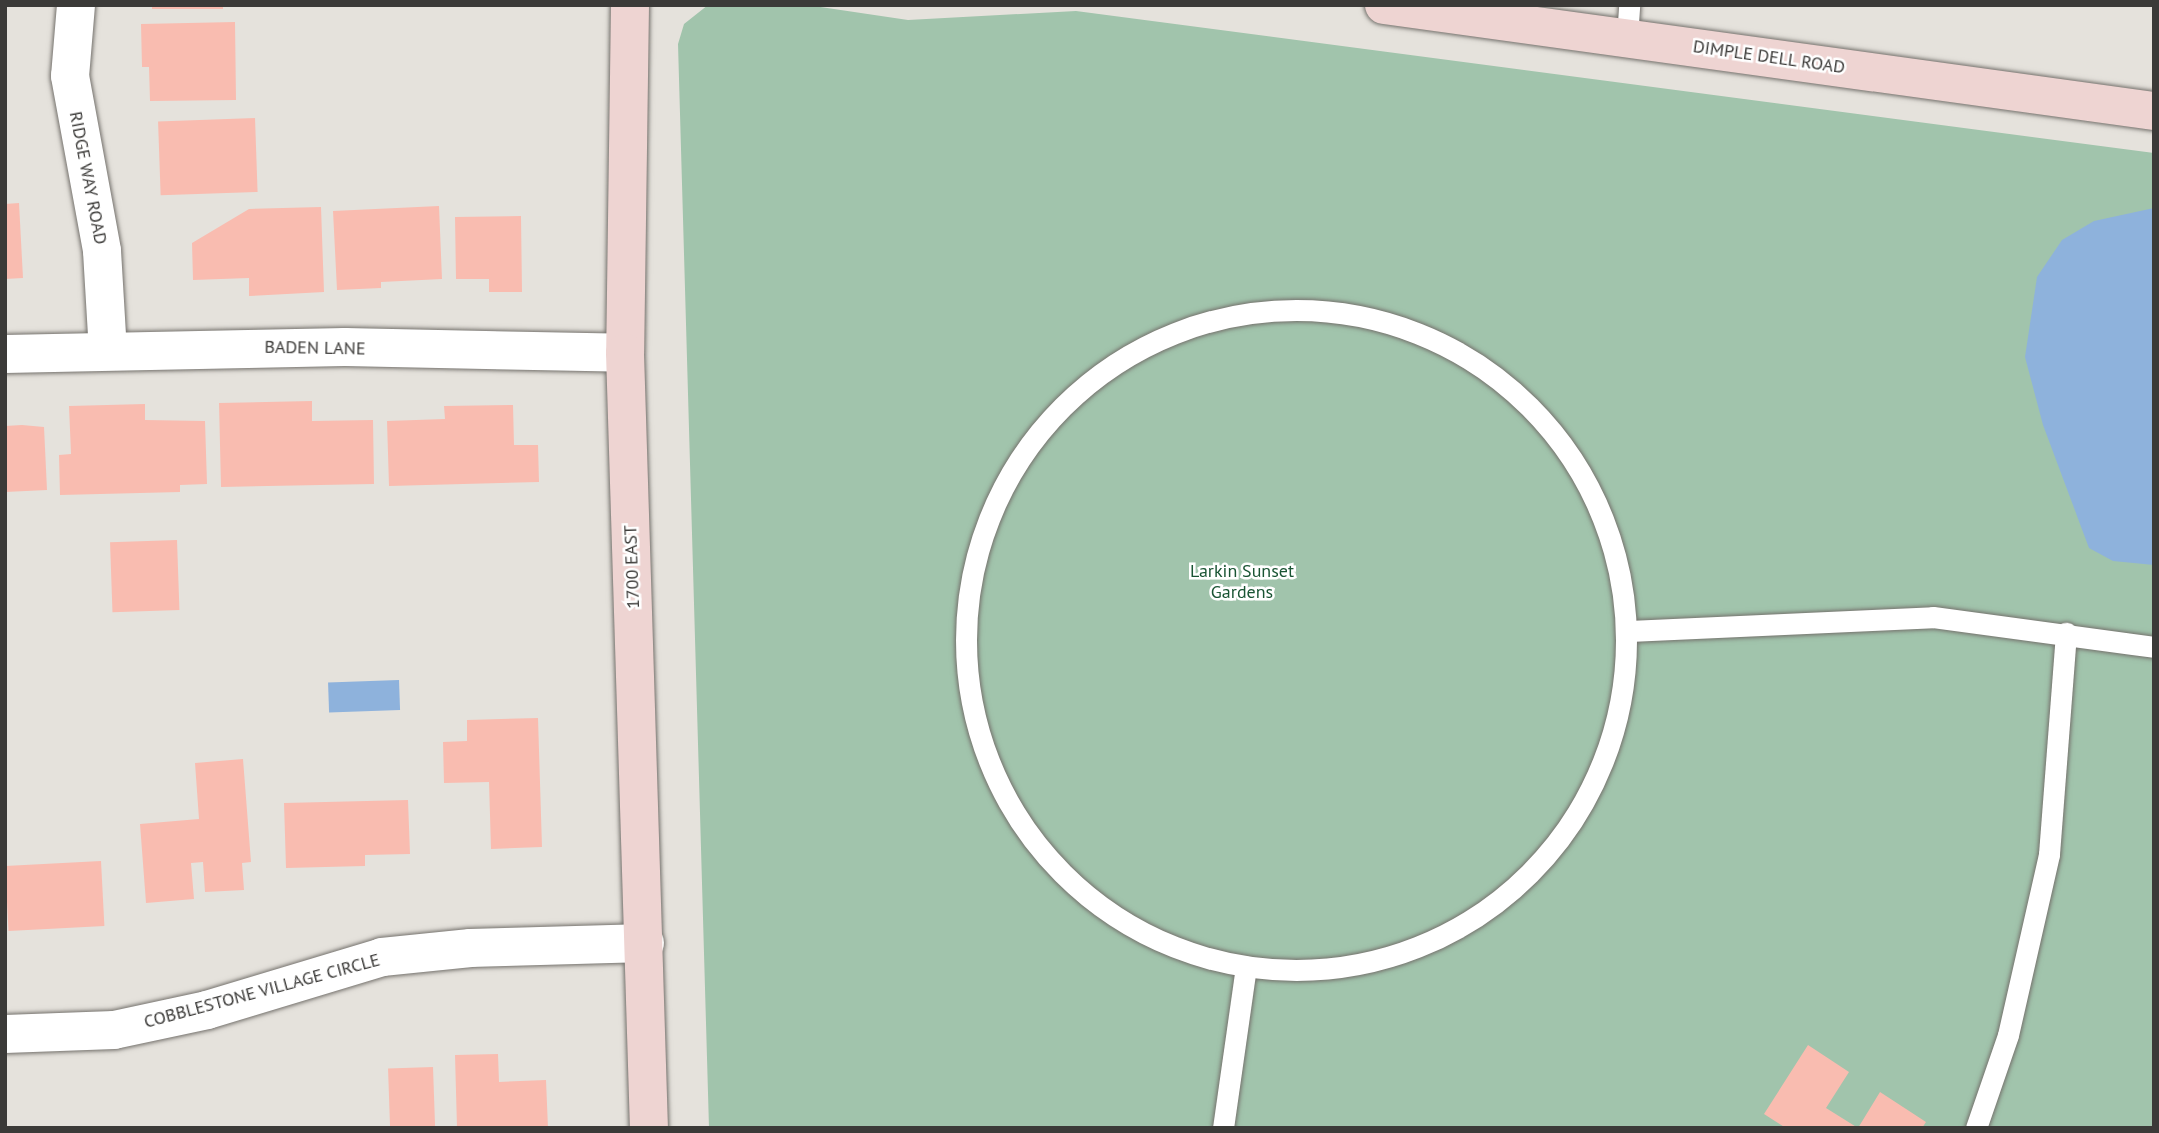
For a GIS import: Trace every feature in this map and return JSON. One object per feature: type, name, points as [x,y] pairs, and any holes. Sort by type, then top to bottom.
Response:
[{"type":"main road","name":"1700 EAST","points":[[630,5],[625,353],[649,1128]]},
{"type":"main road","name":"DIMPLE DELL ROAD","points":[[1384,5],[1628,21],[2154,111]]},
{"type":"street","name":"RIDGE WAY ROAD","points":[[76,5],[70,76],[102,251],[108,351]]},
{"type":"street","name":"BADEN LANE","points":[[5,354],[345,347],[625,353]]},
{"type":"street","name":"COBBLESTONE VILLAGE CIRCLE","points":[[5,1034],[114,1030],[207,1010],[382,957],[471,948],[645,943]]},
{"type":"lane","points":[[1312,308],[1401,327],[1476,359],[1532,410],[1573,457],[1600,512],[1620,574],[1629,631],[1619,705],[1600,768],[1583,808],[1559,842],[1520,884],[1465,926],[1405,954],[1325,970],[1247,967],[1167,945],[1113,917],[1069,883],[1021,822],[987,755],[972,698],[966,641],[976,561],[996,494],[1023,450],[1058,411],[1119,362],[1167,335],[1232,316],[1312,308]]},
{"type":"lane","points":[[1629,631],[1933,617],[2154,647]]},
{"type":"lane","points":[[1976,1128],[2008,1035],[2049,854],[2066,634]]},
{"type":"lane","points":[[1223,1128],[1247,967]]},
{"type":"green space","name":"Larkin Sunset Gardens","points":[[708,5],[807,5],[908,20],[1076,11],[2154,153],[2154,1128],[709,1128],[678,44],[684,24]]},
{"type":"water","points":[[2154,208],[2154,565],[2113,561],[2089,548],[2043,425],[2025,357],[2037,277],[2062,240],[2094,221]]},
{"type":"water","points":[[399,680],[400,710],[329,712],[328,682]]},
{"type":"building","points":[[152,5],[223,5],[223,9],[152,9]]},
{"type":"building","points":[[235,22],[236,100],[150,101],[149,67],[142,67],[141,24]]},
{"type":"building","points":[[255,118],[258,192],[161,195],[158,121]]},
{"type":"building","points":[[19,203],[23,278],[5,279],[5,204]]},
{"type":"building","points":[[439,206],[442,279],[381,282],[381,288],[337,290],[333,211]]},
{"type":"building","points":[[321,207],[324,292],[249,296],[249,278],[193,280],[192,243],[249,209]]},
{"type":"building","points":[[521,216],[522,292],[489,292],[489,279],[456,279],[455,217]]},
{"type":"building","points":[[312,401],[312,421],[373,420],[374,484],[221,487],[219,403]]},
{"type":"building","points":[[145,404],[145,420],[205,421],[207,484],[180,485],[180,492],[60,495],[59,455],[71,454],[69,406]]},
{"type":"building","points":[[513,405],[514,445],[538,445],[539,482],[389,486],[387,421],[445,419],[444,406]]},
{"type":"building","points":[[5,426],[44,427],[47,490],[5,492]]},
{"type":"building","points":[[177,540],[179,610],[112,612],[110,542]]},
{"type":"building","points":[[538,718],[542,847],[491,849],[489,782],[444,783],[443,742],[467,741],[467,720]]},
{"type":"building","points":[[243,759],[251,862],[242,863],[244,890],[205,892],[203,862],[191,863],[194,899],[146,903],[140,824],[199,819],[195,763]]},
{"type":"building","points":[[408,800],[410,854],[365,855],[365,866],[286,868],[284,803]]},
{"type":"building","points":[[101,861],[104,926],[9,931],[5,866]]},
{"type":"building","points":[[1808,1045],[1849,1072],[1826,1108],[1858,1128],[1786,1128],[1764,1114]]},
{"type":"building","points":[[498,1054],[499,1082],[546,1080],[548,1128],[457,1128],[455,1055]]},
{"type":"building","points":[[433,1067],[435,1128],[390,1128],[388,1069]]},
{"type":"building","points":[[1880,1092],[1926,1122],[1922,1128],[1858,1128]]}]
